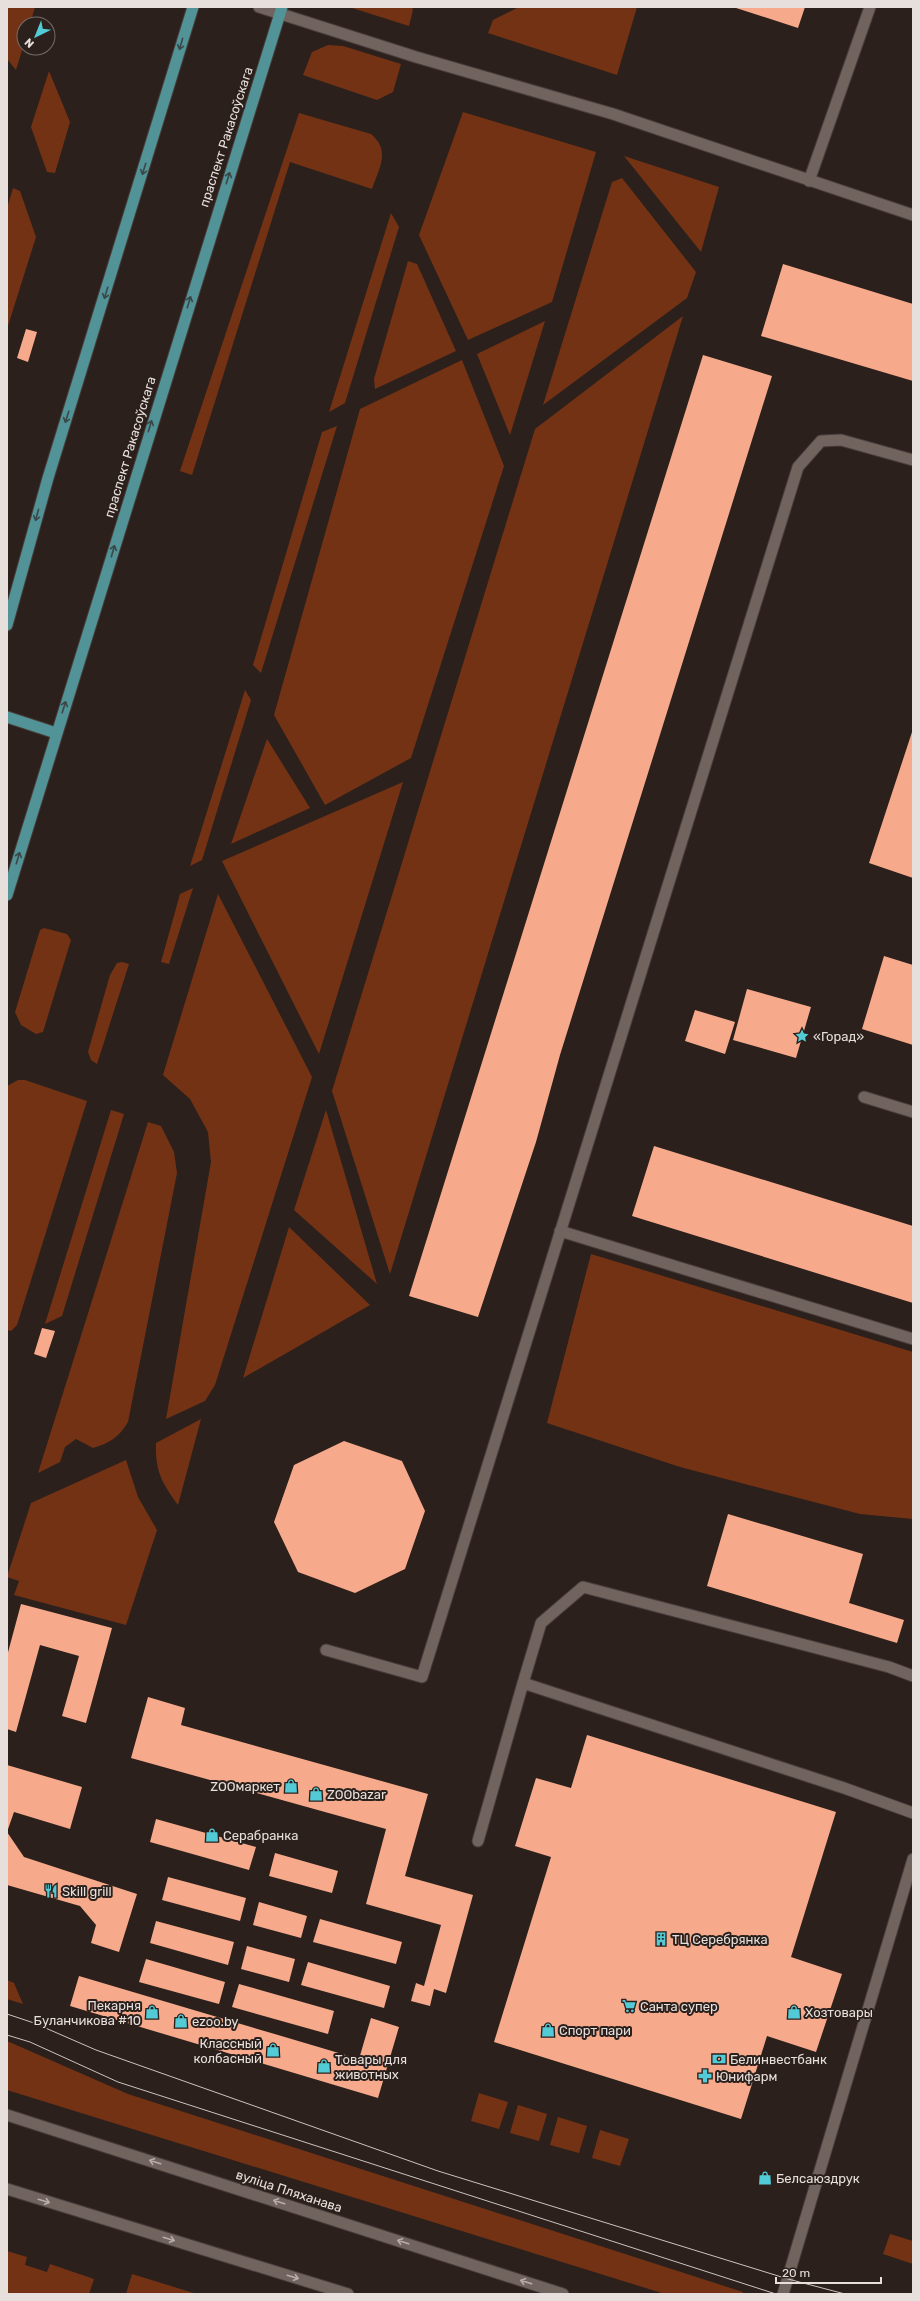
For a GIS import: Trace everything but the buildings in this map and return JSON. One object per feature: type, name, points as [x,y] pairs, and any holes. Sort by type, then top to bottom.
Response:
[{"type":"main road","points":[[7,625],[48,478],[192,7]]},
{"type":"main road","points":[[259,7],[281,10],[416,58],[613,114],[913,215]]},
{"type":"main road","points":[[809,181],[870,7]]},
{"type":"main road","name":"праспект Ракасоўскага","points":[[7,895],[281,10]]},
{"type":"main road","points":[[326,1650],[422,1677],[798,467],[821,441],[841,440],[913,460]]},
{"type":"main road","points":[[7,717],[56,733]]},
{"type":"main road","points":[[864,1097],[913,1112]]},
{"type":"main road","points":[[560,1231],[913,1339]]},
{"type":"main road","points":[[478,1841],[541,1623],[583,1587],[888,1667],[913,1676]]},
{"type":"main road","points":[[523,1683],[844,1788],[913,1813]]},
{"type":"main road","points":[[783,2294],[913,1859]]},
{"type":"main road","name":"вуліца Пляханава","points":[[7,2115],[563,2294]]},
{"type":"main road","points":[[7,2189],[348,2294]]},
{"type":"shaded area","points":[[7,7],[35,7],[32,16],[16,16],[16,56],[20,56],[16,70],[7,59]]},
{"type":"shaded area","points":[[349,7],[412,7],[413,10],[409,26]]},
{"type":"shaded area","points":[[519,7],[637,7],[617,75],[488,33],[493,20]]},
{"type":"shaded area","points":[[328,45],[343,46],[401,64],[393,92],[377,100],[303,75],[312,52]]},
{"type":"shaded area","points":[[49,71],[70,122],[55,173],[47,172],[31,127]]},
{"type":"shaded area","points":[[463,112],[596,152],[552,302],[468,340],[419,235]]},
{"type":"shaded area","points":[[299,113],[371,134],[381,147],[382,160],[380,167],[372,189],[290,162],[192,475],[180,471]]},
{"type":"shaded area","points":[[624,156],[719,187],[701,252]]},
{"type":"shaded area","points":[[622,178],[696,272],[687,298],[543,405],[612,182]]},
{"type":"shaded area","points":[[13,188],[20,191],[36,237],[7,329],[7,208]]},
{"type":"shaded area","points":[[391,213],[399,227],[345,403],[329,412]]},
{"type":"shaded area","points":[[408,261],[417,264],[456,351],[375,389],[374,379]]},
{"type":"shaded area","points":[[683,316],[390,1274],[332,1091],[535,429]]},
{"type":"shaded area","points":[[545,321],[510,435],[477,354]]},
{"type":"shaded area","points":[[462,360],[504,466],[411,758],[325,805],[274,715],[360,409]]},
{"type":"shaded area","points":[[337,426],[261,673],[253,665],[322,432]]},
{"type":"shaded area","points":[[245,690],[251,700],[202,860],[190,866]]},
{"type":"shaded area","points":[[267,739],[310,808],[231,844]]},
{"type":"shaded area","points":[[403,782],[319,1054],[222,861]]},
{"type":"shaded area","points":[[193,888],[169,964],[161,962],[180,894]]},
{"type":"shaded area","points":[[218,894],[312,1077],[215,1385],[205,1401],[166,1419],[211,1162],[208,1132],[190,1099],[163,1075]]},
{"type":"shaded area","points":[[44,928],[67,934],[71,940],[43,1032],[36,1034],[21,1025],[15,1012],[40,930]]},
{"type":"shaded area","points":[[122,962],[129,964],[97,1064],[91,1060],[88,1052],[110,975],[117,963]]},
{"type":"shaded area","points":[[18,1080],[25,1080],[87,1101],[17,1325],[11,1331],[7,1330],[7,1086]]},
{"type":"shaded area","points":[[111,1110],[124,1114],[62,1316],[45,1324]]},
{"type":"shaded area","points":[[326,1110],[377,1284],[294,1210]]},
{"type":"shaded area","points":[[148,1122],[161,1126],[174,1152],[177,1173],[128,1422],[121,1432],[109,1442],[93,1448],[76,1439],[65,1447],[60,1462],[38,1473]]},
{"type":"shaded area","points":[[289,1227],[370,1305],[243,1378]]},
{"type":"shaded area","points":[[591,1254],[913,1352],[913,1519],[860,1514],[680,1467],[547,1423]]},
{"type":"shaded area","points":[[201,1419],[178,1505],[164,1483],[158,1469],[156,1443]]},
{"type":"shaded area","points":[[126,1460],[138,1497],[157,1530],[126,1625],[14,1595],[19,1581],[7,1577],[31,1503]]},
{"type":"shaded area","points":[[7,1980],[14,1983],[23,2004],[7,1999]]},
{"type":"shaded area","points":[[7,2041],[128,2094],[743,2292],[742,2294],[665,2294],[7,2090]]},
{"type":"shaded area","points":[[479,2093],[508,2102],[499,2129],[471,2121]]},
{"type":"shaded area","points":[[518,2105],[547,2114],[539,2141],[510,2133]]},
{"type":"shaded area","points":[[558,2117],[587,2126],[579,2153],[550,2145]]},
{"type":"shaded area","points":[[600,2130],[629,2139],[620,2166],[592,2158]]},
{"type":"shaded area","points":[[890,2234],[913,2241],[913,2264],[883,2254]]},
{"type":"shaded area","points":[[7,2251],[27,2257],[25,2265],[47,2272],[50,2264],[94,2279],[89,2294],[7,2294]]},
{"type":"shaded area","points":[[132,2274],[197,2294],[126,2294]]},
{"type":"tram line","points":[[7,2014],[34,2023],[96,2050],[438,2171],[788,2279],[845,2294]]},
{"type":"tram line","points":[[7,2035],[30,2042],[118,2082],[776,2294]]},
{"type":"place","name":"«Горад»","points":[[802,1036]]},
{"type":"place","name":"ZOOмаркет","points":[[291,1786]]},
{"type":"place","name":"ZOObazar","points":[[316,1794]]},
{"type":"place","name":"Серабранка","points":[[212,1835]]},
{"type":"place","name":"Skill grill","points":[[51,1891]]},
{"type":"place","name":"ТЦ Серебрянка","points":[[661,1939]]},
{"type":"place","name":"Санта супер","points":[[629,2006]]},
{"type":"place","name":"Пекарня Буланчикова #10","points":[[152,2012]]},
{"type":"place","name":"Хозтовары","points":[[794,2012]]},
{"type":"place","name":"ezoo.by","points":[[181,2021]]},
{"type":"place","name":"Спорт пари","points":[[548,2030]]},
{"type":"place","name":"Классный колбасный","points":[[273,2050]]},
{"type":"place","name":"Белинвестбанк","points":[[719,2059]]},
{"type":"place","name":"Товары для животных","points":[[324,2066]]},
{"type":"place","name":"Юнифарм","points":[[705,2076]]},
{"type":"place","name":"Белсаюздрук","points":[[765,2178]]}]
